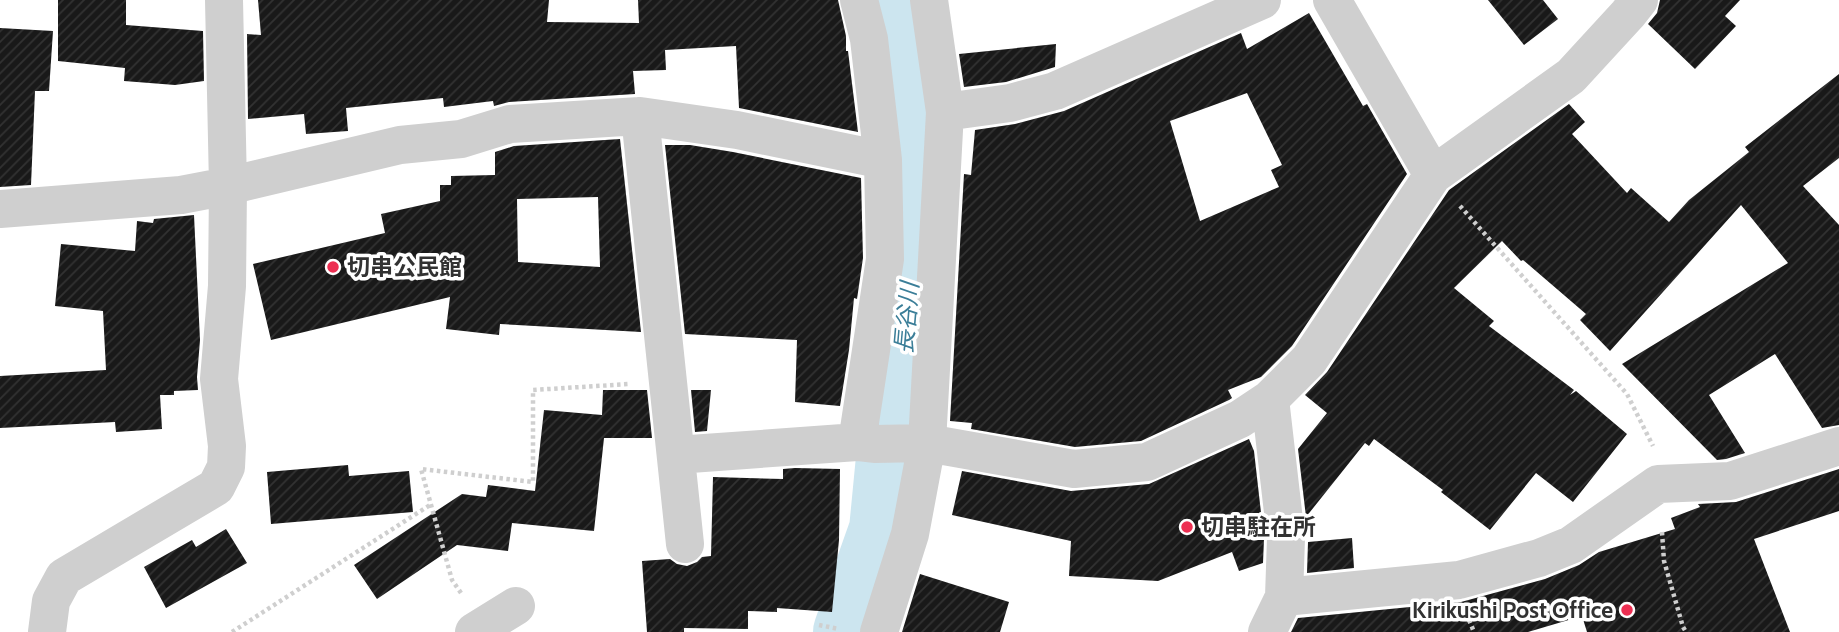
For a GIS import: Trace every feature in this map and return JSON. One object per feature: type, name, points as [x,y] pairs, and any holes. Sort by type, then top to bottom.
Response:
[{"type":"street","points":[[47,632],[51,601],[64,577],[216,487],[226,467],[227,446],[219,379],[227,286],[224,0]]},
{"type":"street","points":[[859,0],[869,39],[883,160],[893,443],[910,534],[880,632]]},
{"type":"street","points":[[893,443],[944,112],[929,0]]},
{"type":"street","points":[[944,112],[1010,103],[1055,91],[1262,0]]},
{"type":"street","points":[[1332,0],[1433,175]]},
{"type":"street","points":[[676,455],[893,443],[1074,468],[1147,462],[1240,419],[1270,399],[1309,360],[1433,175],[1571,76],[1639,0]]},
{"type":"street","points":[[640,116],[685,544]]},
{"type":"street","points":[[0,209],[181,195],[400,145],[461,139],[510,124],[640,116],[737,130],[883,160]]},
{"type":"street","points":[[1267,632],[1284,597],[1286,538],[1270,399]]},
{"type":"street","points":[[1284,597],[1459,580],[1539,558],[1571,545],[1658,484],[1731,481],[1839,446]]},
{"type":"path","points":[[1433,175],[1627,394],[1653,444],[1664,561],[1686,632]]},
{"type":"path","points":[[492,621],[452,580],[421,469],[533,482],[533,390],[668,382]]},
{"type":"path","points":[[232,632],[430,505]]},
{"type":"building","points":[[58,0],[126,0],[126,25],[203,31],[204,81],[175,85],[124,81],[125,68],[58,61]]},
{"type":"building","points":[[258,0],[549,0],[547,22],[639,23],[638,0],[838,0],[846,36],[858,132],[739,108],[736,46],[665,50],[666,70],[633,71],[635,94],[509,102],[494,106],[493,101],[444,107],[443,98],[346,108],[348,131],[306,134],[304,114],[248,119],[247,34],[261,35]]},
{"type":"building","points":[[1488,0],[1543,0],[1558,19],[1524,45]]},
{"type":"building","points":[[1660,0],[1740,0],[1725,16],[1736,26],[1695,69],[1648,24],[1657,13]]},
{"type":"building","points":[[1309,13],[1363,106],[1367,104],[1407,174],[1292,346],[1261,377],[1228,390],[1232,398],[1229,400],[1141,441],[1075,447],[971,429],[972,423],[950,421],[964,174],[971,175],[975,130],[1015,124],[1064,111],[1241,33],[1247,49]],"holes":[[[1247,93],[1282,165],[1271,170],[1279,187],[1200,221],[1170,121]]]},
{"type":"building","points":[[0,28],[53,31],[49,91],[35,91],[31,185],[0,187]]},
{"type":"building","points":[[1056,44],[1055,67],[1006,82],[964,87],[959,54]]},
{"type":"building","points":[[1839,74],[1839,158],[1803,186],[1839,225],[1839,425],[1822,428],[1775,354],[1709,395],[1745,453],[1717,460],[1622,364],[1788,263],[1741,205],[1610,351],[1580,320],[1586,314],[1521,261],[1502,241],[1454,288],[1494,321],[1489,326],[1574,390],[1570,395],[1576,391],[1627,434],[1573,502],[1536,473],[1490,530],[1441,492],[1443,490],[1374,439],[1369,446],[1365,443],[1306,517],[1298,449],[1327,413],[1305,395],[1327,372],[1449,190],[1569,104],[1585,122],[1572,134],[1627,193],[1631,188],[1669,222],[1689,200],[1749,152],[1745,147]]},
{"type":"building","points":[[620,139],[641,332],[500,324],[499,335],[446,329],[450,297],[271,340],[253,264],[385,233],[381,214],[440,201],[440,185],[451,185],[451,176],[495,175],[495,152],[514,146]],"holes":[[[598,197],[600,267],[518,262],[517,199]]]},
{"type":"building","points":[[665,145],[690,145],[733,152],[861,178],[863,258],[857,299],[854,298],[840,406],[795,402],[797,340],[685,334]]},
{"type":"building","points":[[194,215],[200,340],[198,390],[174,391],[174,395],[160,395],[162,429],[116,432],[115,422],[0,428],[0,376],[106,370],[103,311],[55,306],[61,244],[135,251],[137,221],[153,223],[154,219]]},
{"type":"building","points":[[603,390],[647,390],[652,438],[604,438],[594,531],[512,523],[508,551],[457,545],[377,599],[354,565],[462,494],[486,497],[488,485],[535,491],[544,410],[602,415]]},
{"type":"building","points":[[691,390],[711,390],[707,431],[695,432]]},
{"type":"building","points":[[1249,439],[1254,451],[1264,539],[1263,563],[1239,571],[1232,552],[1158,581],[1069,576],[1071,541],[952,515],[962,471],[1071,491],[1149,484]]},
{"type":"building","points":[[348,465],[349,476],[409,471],[413,512],[271,524],[267,472]]},
{"type":"building","points":[[783,469],[840,469],[839,540],[832,612],[777,608],[777,612],[748,611],[748,629],[684,628],[684,632],[647,632],[642,561],[670,559],[687,566],[702,557],[711,556],[713,477],[783,479]]},
{"type":"building","points":[[1839,469],[1839,511],[1754,539],[1790,632],[1587,632],[1582,616],[1528,632],[1291,632],[1298,618],[1461,602],[1545,579],[1579,565],[1599,552],[1675,529],[1671,518],[1700,507],[1698,504],[1736,502]]},
{"type":"building","points":[[226,529],[247,563],[166,608],[144,567],[192,540],[196,547]]},
{"type":"building","points":[[1352,538],[1354,568],[1307,573],[1308,542]]},
{"type":"building","points":[[920,574],[1009,602],[1000,632],[902,632]]},
{"type":"waterway","name":"長谷川","points":[[850,632],[886,530],[915,231],[913,101],[890,0]]},
{"type":"place","name":"切串公民館","points":[[333,267]]},
{"type":"place","name":"切串駐在所","points":[[1187,527]]},
{"type":"place","name":"Kirikushi Post Office","points":[[1627,610]]}]
